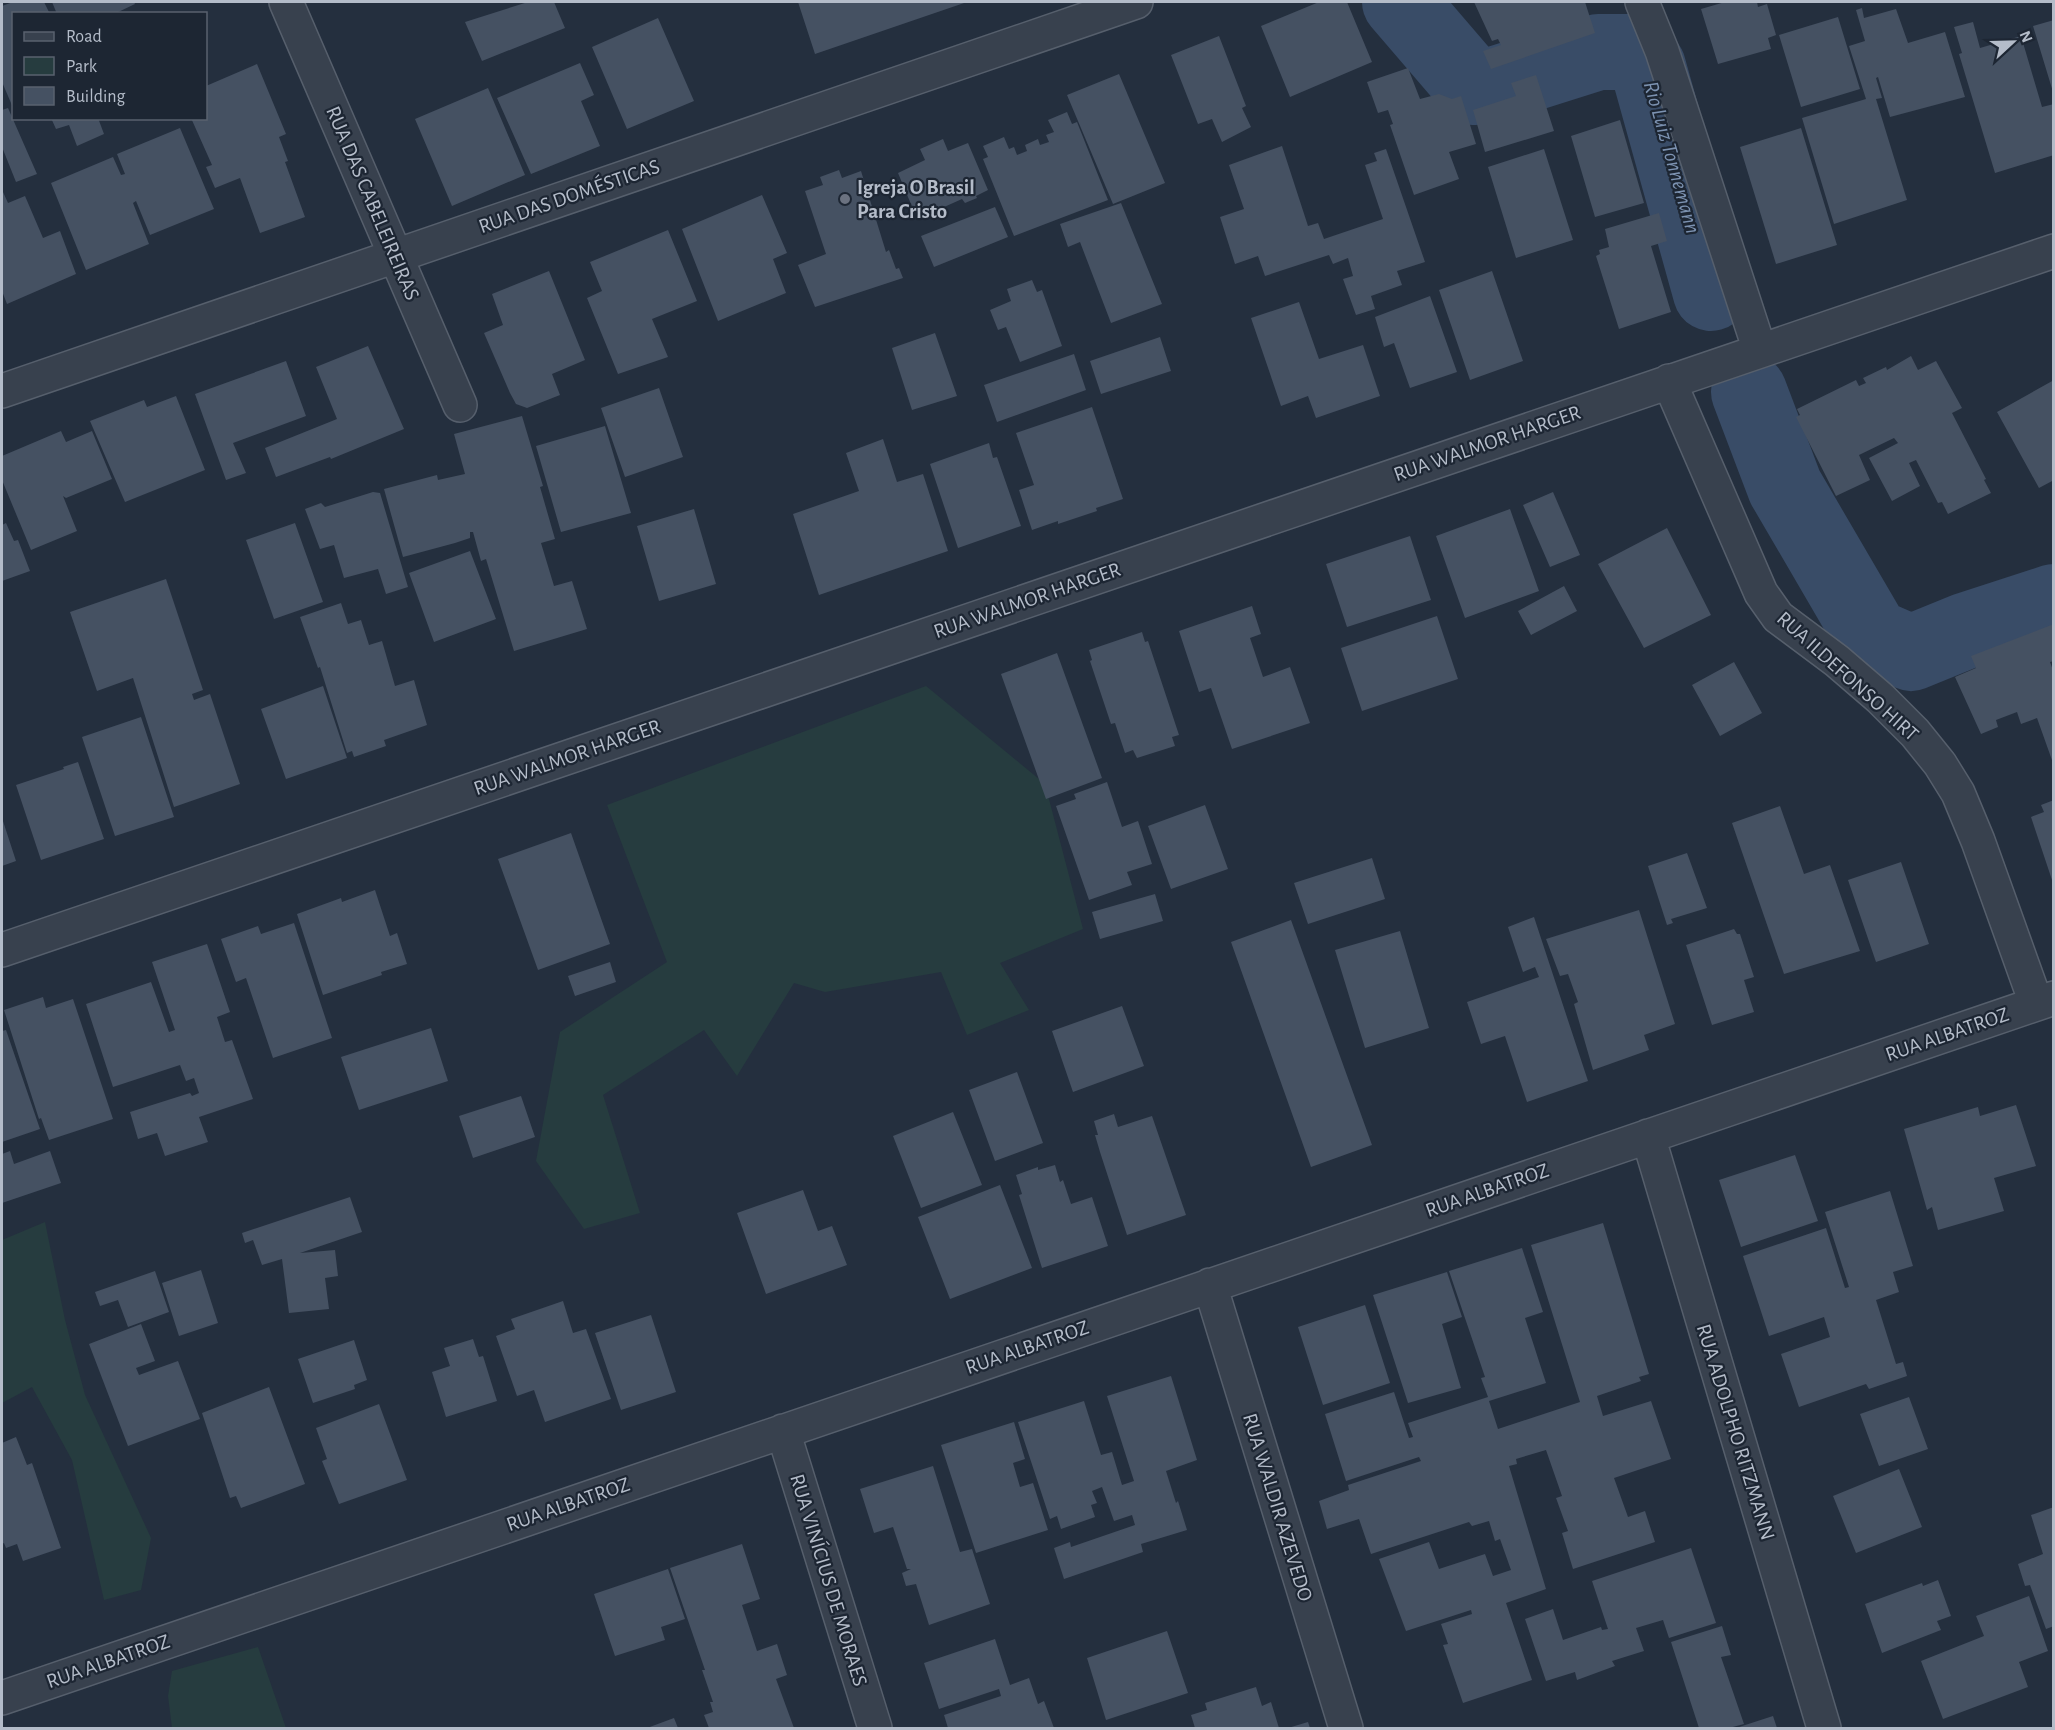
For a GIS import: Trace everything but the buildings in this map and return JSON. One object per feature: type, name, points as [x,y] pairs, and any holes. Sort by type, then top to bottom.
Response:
[{"type":"street","name":"RUA DAS CABELEIREIRAS","points":[[286,2],[460,405]]},
{"type":"street","name":"RUA DAS DOMÉSTICAS","points":[[2,391],[1136,2]]},
{"type":"street","points":[[1642,2],[1662,51],[1760,351]]},
{"type":"street","name":"RUA WALMOR HARGER","points":[[2,950],[2054,251]]},
{"type":"street","name":"RUA ILDEFONSO HIRT","points":[[1669,381],[1761,593],[1778,616],[1837,661],[1915,733],[1940,764],[1958,793],[2045,1000]]},
{"type":"street","name":"RUA ALBATROZ","points":[[2,1698],[2045,1000]]},
{"type":"street","name":"RUA ADOLPHO RITZMANN","points":[[1648,1136],[1824,1728]]},
{"type":"street","name":"RUA WALDIR AZEVEDO","points":[[1210,1285],[1346,1728]]},
{"type":"street","name":"RUA VINÍCIUS DE MORAES","points":[[783,1431],[876,1728]]},
{"type":"green space","points":[[926,686],[1045,784],[1083,929],[1000,963],[1029,1010],[967,1035],[941,972],[825,992],[794,983],[737,1076],[704,1030],[603,1095],[640,1213],[584,1229],[536,1161],[560,1032],[667,962],[607,805]]},
{"type":"green space","points":[[45,1222],[65,1320],[85,1395],[151,1538],[141,1590],[104,1600],[72,1460],[32,1387],[2,1403],[2,1240]]},
{"type":"green space","points":[[258,1647],[286,1728],[172,1728],[168,1696],[172,1671]]},
{"type":"waterway","name":"Rio Luiz Tonnemann","points":[[1400,2],[1473,87],[1490,86],[1598,52],[1635,52],[1648,67],[1711,293]]},
{"type":"waterway","name":"Rio Luiz Tonnemann","points":[[1749,392],[1785,487],[1872,636],[1911,653],[1965,631],[2054,602]]},
{"type":"place","name":"Igreja O Brasil Para Cristo","points":[[845,199]]}]
